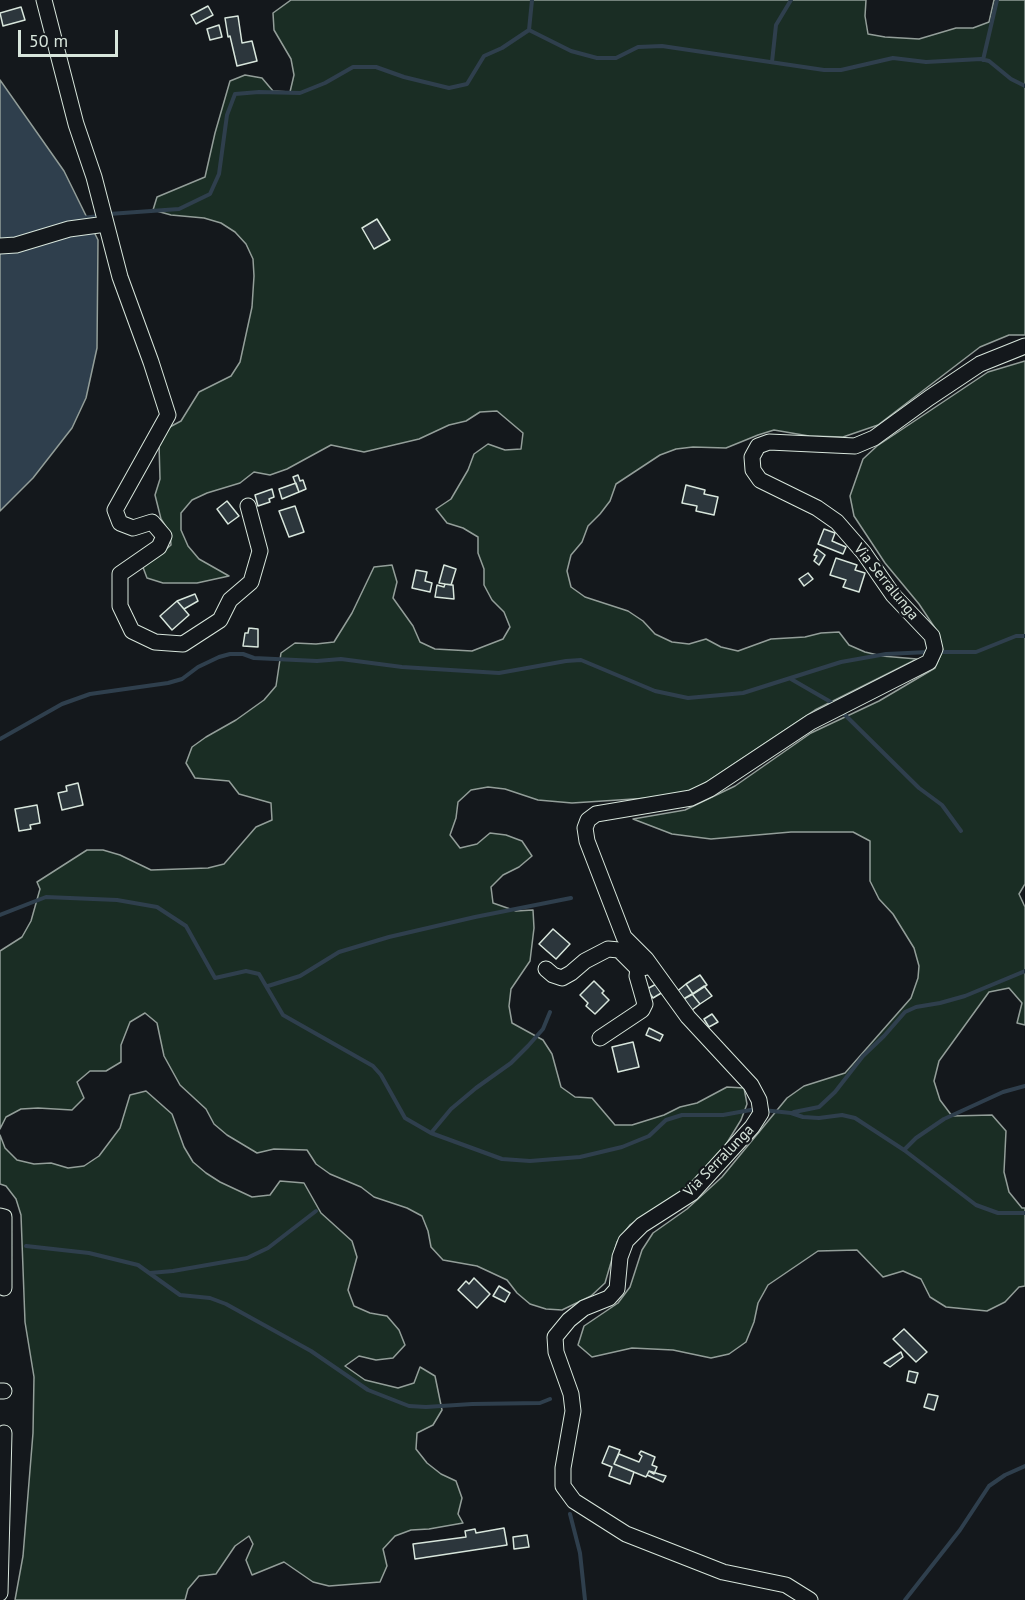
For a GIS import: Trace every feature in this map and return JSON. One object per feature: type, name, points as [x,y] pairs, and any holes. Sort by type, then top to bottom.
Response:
[{"type":"street","points":[[44,0],[76,124],[94,177],[120,278],[168,415],[115,510],[120,523],[132,528],[152,522],[164,536],[159,547],[120,574],[120,606],[132,631],[155,642],[183,644],[219,620],[230,600],[251,582],[260,551],[248,506]]},
{"type":"street","points":[[0,246],[16,245],[69,229],[106,224]]},
{"type":"street","name":"Via Serralunga","points":[[810,1600],[786,1585],[723,1572],[626,1534],[574,1501],[563,1486],[563,1468],[573,1411],[571,1394],[556,1352],[555,1336],[584,1308],[609,1298],[617,1289],[620,1257],[626,1241],[642,1225],[692,1193],[752,1127],[761,1113],[759,1100],[751,1085],[688,1017],[645,967],[624,938],[587,841],[585,828],[588,820],[596,814],[691,798],[710,789],[811,722],[929,662],[935,649],[932,636],[893,595],[864,554],[837,522],[817,508],[760,480],[753,470],[752,457],[758,446],[768,442],[855,446],[874,438],[980,364],[1025,346]]},
{"type":"street","name":"Via Serralunga","points":[[546,969],[562,978],[585,961],[608,949],[619,950],[645,967]]},
{"type":"street","points":[[600,1038],[642,1010],[645,1004],[638,976],[645,967]]},
{"type":"street","points":[[0,1216],[4,1216],[4,1287]]},
{"type":"street","points":[[0,1593],[4,1433]]},
{"type":"green space","points":[[291,0],[866,0],[865,16],[868,34],[919,39],[956,28],[973,28],[989,22],[994,0],[1025,0],[1025,335],[1009,335],[980,347],[878,425],[843,437],[809,436],[774,430],[726,448],[693,447],[676,449],[660,455],[616,484],[610,501],[588,526],[582,542],[571,555],[567,571],[571,587],[585,597],[628,611],[643,621],[655,634],[672,642],[689,644],[706,639],[721,647],[738,651],[771,639],[839,632],[849,645],[865,652],[917,659],[815,710],[696,789],[649,798],[572,803],[538,800],[505,789],[488,787],[471,790],[458,802],[456,818],[450,835],[460,848],[477,844],[490,833],[506,835],[522,841],[532,856],[519,867],[503,875],[491,887],[493,903],[516,911],[533,910],[534,928],[530,961],[511,989],[509,1006],[512,1023],[543,1040],[552,1054],[561,1087],[575,1097],[592,1098],[615,1125],[632,1125],[664,1115],[680,1107],[697,1103],[727,1087],[744,1088],[747,1104],[741,1120],[722,1151],[688,1187],[630,1225],[617,1242],[605,1283],[591,1296],[562,1310],[546,1309],[530,1304],[507,1280],[477,1266],[443,1260],[431,1247],[422,1216],[407,1208],[374,1197],[361,1187],[330,1174],[316,1164],[307,1150],[274,1149],[257,1153],[227,1135],[214,1124],[206,1109],[180,1085],[164,1056],[157,1023],[145,1013],[130,1022],[121,1045],[121,1062],[106,1071],[90,1071],[77,1082],[84,1098],[72,1110],[21,1109],[6,1117],[0,1129],[0,951],[22,937],[31,921],[40,889],[37,882],[87,850],[103,850],[120,855],[151,870],[208,868],[224,864],[256,827],[272,820],[271,803],[239,794],[229,781],[195,778],[186,763],[192,747],[264,700],[276,686],[281,653],[295,643],[334,642],[352,613],[374,567],[392,565],[397,582],[393,598],[413,626],[420,642],[435,649],[472,651],[503,639],[510,627],[504,612],[492,600],[484,585],[484,569],[478,553],[478,537],[463,528],[447,523],[436,509],[451,499],[468,470],[474,454],[488,444],[505,450],[521,449],[523,433],[497,411],[480,412],[466,421],[449,425],[419,439],[364,452],[331,445],[287,469],[270,475],[254,472],[240,483],[192,500],[181,513],[181,530],[188,546],[199,559],[229,576],[197,583],[163,583],[147,578],[141,562],[158,556],[171,545],[170,533],[161,519],[155,495],[160,479],[159,444],[166,429],[181,421],[199,392],[231,376],[240,362],[252,307],[254,276],[253,259],[246,244],[235,232],[221,223],[204,218],[171,215],[153,210],[157,197],[205,177],[230,81],[245,75],[262,78],[273,91],[290,92],[294,75],[291,59],[274,30],[273,13]]},
{"type":"green space","points":[[1025,361],[1025,884],[1019,894],[1025,907],[1025,1025],[1017,1023],[1022,1003],[1009,988],[989,992],[939,1061],[934,1081],[940,1100],[952,1116],[992,1115],[1006,1131],[1004,1172],[1009,1192],[1022,1208],[1025,1208],[1025,1286],[1019,1287],[1005,1302],[987,1311],[946,1307],[930,1297],[921,1279],[903,1271],[883,1277],[857,1250],[818,1251],[768,1285],[758,1303],[746,1342],[729,1354],[711,1358],[673,1350],[632,1348],[592,1357],[578,1345],[584,1326],[618,1303],[630,1287],[642,1250],[653,1233],[687,1209],[722,1177],[787,1098],[804,1086],[845,1073],[911,998],[918,978],[919,966],[914,948],[893,914],[879,899],[870,881],[870,841],[853,832],[791,832],[711,839],[672,834],[633,819],[685,810],[735,786],[811,733],[879,701],[935,668],[943,650],[937,631],[919,604],[885,563],[854,516],[850,496],[863,459],[877,446],[988,372]]},
{"type":"green space","points":[[146,1091],[172,1114],[184,1147],[193,1162],[206,1173],[252,1197],[270,1195],[280,1181],[304,1183],[321,1213],[352,1241],[357,1257],[348,1290],[354,1306],[370,1313],[387,1316],[399,1330],[405,1345],[393,1358],[376,1360],[359,1356],[345,1366],[365,1380],[398,1388],[414,1383],[420,1367],[435,1376],[442,1410],[433,1425],[417,1433],[416,1449],[427,1463],[441,1474],[456,1481],[462,1498],[458,1514],[463,1523],[411,1530],[395,1536],[383,1549],[387,1566],[380,1582],[329,1586],[313,1582],[284,1562],[252,1575],[246,1560],[253,1544],[249,1536],[235,1546],[216,1574],[199,1576],[188,1589],[185,1600],[15,1600],[23,1556],[33,1433],[34,1377],[25,1322],[21,1215],[16,1199],[6,1186],[0,1184],[0,1135],[5,1148],[17,1160],[34,1164],[51,1163],[68,1168],[84,1166],[99,1156],[120,1128],[130,1095]]},
{"type":"water","points":[[0,80],[64,171],[98,240],[97,348],[86,398],[72,428],[33,478],[0,511]]},
{"type":"building","points":[[208,6],[213,15],[196,24],[191,15]]},
{"type":"building","points":[[21,7],[25,20],[3,26],[0,13]]},
{"type":"building","points":[[238,16],[242,43],[252,41],[257,61],[237,66],[225,18]]},
{"type":"building","points":[[219,25],[222,37],[210,40],[207,29]]},
{"type":"building","points":[[377,219],[390,240],[374,249],[362,228]]},
{"type":"building","points":[[298,475],[300,481],[303,480],[306,489],[299,492],[293,477]]},
{"type":"building","points":[[296,483],[299,492],[282,499],[279,489]]},
{"type":"building","points":[[686,485],[705,490],[704,494],[718,497],[714,515],[696,511],[697,506],[682,503]]},
{"type":"building","points":[[272,489],[274,497],[269,499],[270,502],[258,506],[255,495]]},
{"type":"building","points":[[227,501],[239,516],[228,524],[217,509]]},
{"type":"building","points":[[295,506],[304,532],[289,537],[279,511]]},
{"type":"building","points":[[824,529],[835,533],[832,541],[846,547],[843,554],[818,544]]},
{"type":"building","points":[[817,549],[825,555],[819,565],[814,561]]},
{"type":"building","points":[[836,558],[857,565],[855,570],[865,573],[859,592],[843,587],[846,580],[830,575]]},
{"type":"building","points":[[444,565],[456,569],[451,585],[439,583]]},
{"type":"building","points":[[416,570],[427,572],[425,581],[432,583],[430,592],[412,588]]},
{"type":"building","points":[[808,573],[813,579],[804,586],[799,579]]},
{"type":"building","points":[[445,584],[453,585],[454,599],[435,597],[437,585],[444,587]]},
{"type":"building","points":[[195,594],[198,601],[184,609],[177,601]]},
{"type":"building","points":[[177,601],[189,615],[172,630],[160,616]]},
{"type":"building","points":[[249,628],[258,629],[258,647],[243,646],[245,633],[248,633]]},
{"type":"building","points":[[78,783],[83,805],[62,810],[58,793],[67,791],[66,786]]},
{"type":"building","points":[[37,805],[40,823],[30,825],[31,829],[19,831],[15,809]]},
{"type":"building","points":[[553,929],[570,944],[556,959],[539,944]]},
{"type":"building","points":[[700,975],[707,985],[693,994],[686,984]]},
{"type":"building","points":[[594,981],[609,1000],[595,1014],[586,1006],[588,1003],[580,995]]},
{"type":"building","points":[[658,983],[663,992],[653,998],[647,989]]},
{"type":"building","points":[[686,984],[693,994],[680,1001],[675,993]]},
{"type":"building","points":[[704,986],[712,996],[700,1004],[692,994]]},
{"type":"building","points":[[692,994],[700,1004],[692,1010],[680,1001]]},
{"type":"building","points":[[712,1014],[718,1022],[709,1027],[704,1019]]},
{"type":"building","points":[[649,1028],[663,1035],[660,1041],[646,1035]]},
{"type":"building","points":[[633,1042],[639,1067],[618,1072],[612,1047]]},
{"type":"building","points":[[474,1278],[490,1294],[477,1308],[458,1290],[466,1281],[469,1284]]},
{"type":"building","points":[[499,1286],[510,1293],[505,1302],[493,1296]]},
{"type":"building","points":[[904,1329],[927,1352],[916,1362],[893,1339]]},
{"type":"building","points":[[901,1352],[903,1357],[890,1367],[884,1363]]},
{"type":"building","points":[[909,1371],[918,1373],[915,1383],[907,1381]]},
{"type":"building","points":[[928,1394],[938,1396],[934,1410],[924,1407]]},
{"type":"building","points":[[609,1446],[620,1450],[614,1464],[634,1472],[630,1484],[609,1476],[612,1467],[602,1463]]},
{"type":"building","points":[[641,1451],[655,1457],[652,1465],[657,1467],[654,1474],[649,1471],[646,1477],[614,1464],[619,1454],[639,1462],[642,1456],[639,1454]]},
{"type":"building","points":[[649,1471],[666,1476],[663,1482],[647,1475]]},
{"type":"building","points":[[504,1528],[507,1545],[415,1559],[413,1544],[466,1537],[465,1531],[475,1529],[476,1533]]},
{"type":"building","points":[[527,1535],[529,1547],[514,1549],[513,1537]]},
{"type":"waterway","points":[[529,30],[532,0]]},
{"type":"waterway","points":[[772,62],[776,25],[791,0]]},
{"type":"waterway","points":[[983,60],[997,0]]},
{"type":"waterway","points":[[109,214],[179,209],[210,194],[219,174],[227,115],[235,94],[300,93],[325,83],[353,67],[376,67],[404,77],[449,88],[467,84],[484,56],[502,48],[529,30],[571,51],[597,58],[616,58],[638,47],[662,46],[824,70],[841,70],[893,58],[926,62],[981,59],[989,61],[1011,79],[1025,86]]},
{"type":"waterway","points":[[82,218],[99,216]]},
{"type":"waterway","points":[[939,652],[976,652],[1016,636],[1025,636]]},
{"type":"waterway","points":[[0,739],[62,704],[90,694],[182,679],[198,667],[230,654],[243,654],[254,658],[317,661],[341,659],[402,667],[499,673],[581,660],[655,691],[688,698],[743,693],[841,662],[886,654],[929,652]]},
{"type":"waterway","points":[[791,679],[836,705]]},
{"type":"waterway","points":[[841,711],[919,788],[942,805],[961,831]]},
{"type":"waterway","points":[[0,915],[46,897],[117,900],[157,907],[186,926],[215,978],[246,971],[259,974],[283,1015],[373,1066],[381,1075],[405,1118],[431,1133],[502,1159],[530,1161],[580,1157],[622,1147],[649,1136],[666,1120],[682,1115],[723,1115],[756,1109]]},
{"type":"waterway","points":[[268,986],[300,976],[339,952],[389,937],[571,898]]},
{"type":"waterway","points":[[794,1112],[819,1107],[905,1012],[916,1007],[965,996],[1025,971]]},
{"type":"waterway","points":[[431,1133],[451,1109],[511,1063],[528,1046],[543,1029],[550,1012]]},
{"type":"waterway","points":[[904,1150],[916,1138],[944,1119],[1003,1092],[1025,1086]]},
{"type":"waterway","points":[[763,1110],[791,1113],[803,1117],[819,1118],[842,1115],[855,1118],[904,1150],[976,1205],[998,1213],[1025,1213]]},
{"type":"waterway","points":[[150,1273],[247,1258],[268,1248],[316,1211]]},
{"type":"waterway","points":[[26,1246],[89,1253],[138,1265],[180,1295],[210,1298],[226,1304],[311,1351],[368,1390],[409,1406],[540,1403],[550,1399]]},
{"type":"waterway","points":[[905,1600],[960,1530],[989,1486],[1005,1475],[1025,1466]]},
{"type":"waterway","points":[[570,1514],[580,1553],[585,1600]]}]
